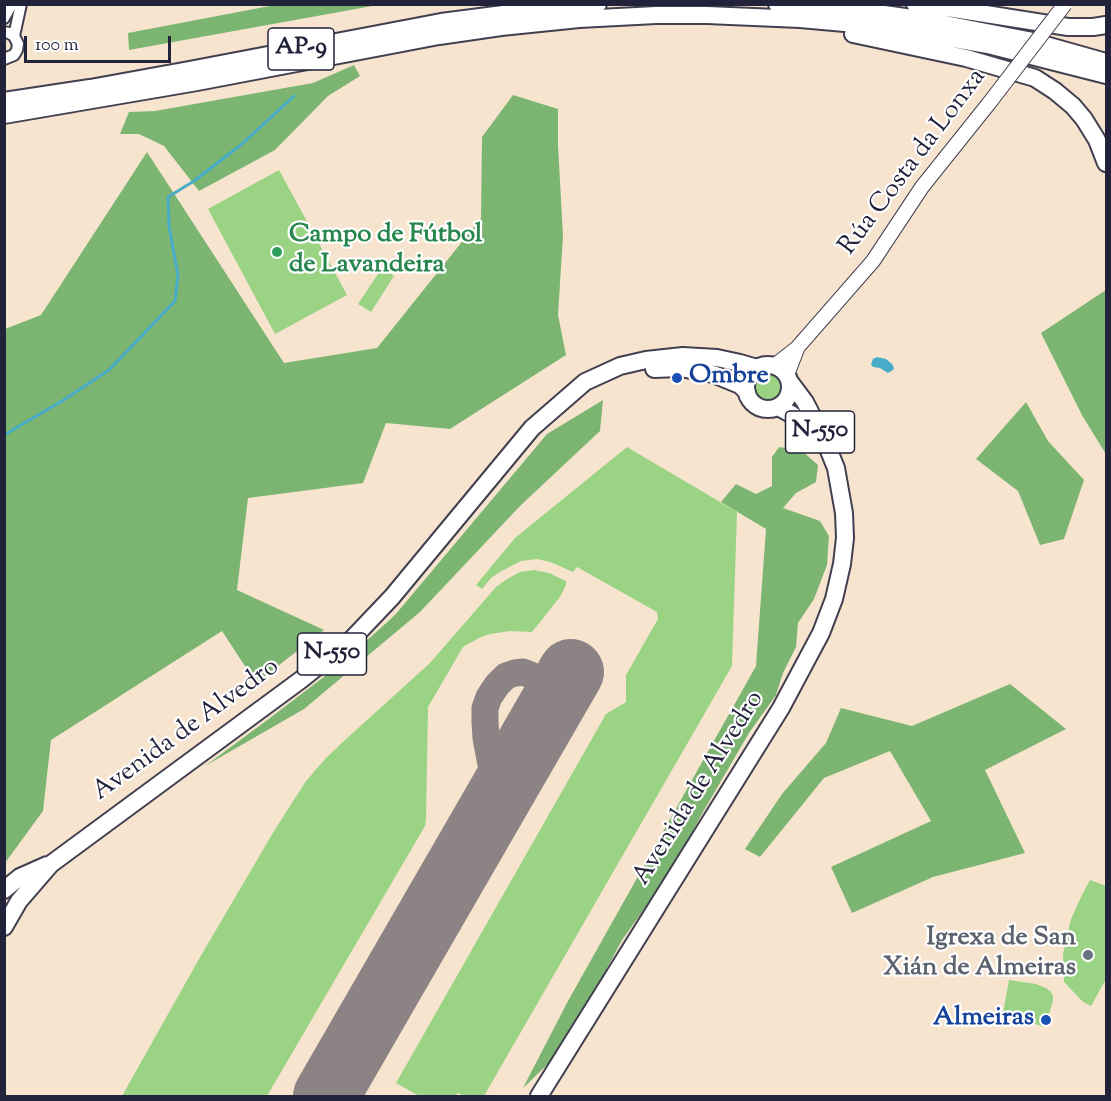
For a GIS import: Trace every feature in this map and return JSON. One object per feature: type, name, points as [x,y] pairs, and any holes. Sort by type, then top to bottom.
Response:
[{"type":"highway","name":"AP-9","points":[[4,102],[167,74],[441,22],[598,4]]},
{"type":"highway","points":[[777,4],[920,19],[1028,40],[1107,62]]},
{"type":"highway","points":[[915,4],[1068,27],[1107,25]]},
{"type":"highway","name":"AP-9","points":[[4,115],[96,101],[439,36],[579,19],[656,15],[800,19],[856,24],[988,45],[1107,75]]},
{"type":"highway","points":[[800,19],[829,29],[955,56],[1035,78],[1073,106],[1097,140],[1107,163]]},
{"type":"highway","name":"Avenida de Alvedro","points":[[4,927],[19,901],[51,864],[353,638],[392,597],[532,428],[585,382],[620,366],[646,360],[683,356],[717,358],[757,368]]},
{"type":"highway","name":"N-550","points":[[747,392],[749,398],[765,409],[778,407],[788,396],[790,389],[784,374],[768,366],[757,368]]},
{"type":"highway","name":"Avenida de Alvedro","points":[[568,396],[604,380],[640,370],[662,368],[680,368],[713,374],[740,385],[747,392]]},
{"type":"highway","points":[[747,392],[748,379],[757,368]]},
{"type":"highway","name":"Avenida de Alvedro","points":[[539,1096],[781,708],[821,633],[834,599],[845,538],[844,513],[836,468],[805,402],[784,374]]},
{"type":"highway","name":"Avenida de Alvedro","points":[[778,407],[803,423],[817,441],[840,487]]},
{"type":"highway","name":"Avenida de Alvedro","points":[[4,890],[20,877],[51,864]]},
{"type":"main road","name":"Rúa Costa da Lonxa","points":[[784,374],[797,348],[873,261],[922,187],[1065,4]]},
{"type":"street","points":[[4,18],[12,4]]},
{"type":"street","points":[[7,61],[16,53],[18,47],[17,41],[9,34],[21,4]]},
{"type":"green space","points":[[275,5],[378,5],[129,50],[128,33]]},
{"type":"green space","points":[[354,65],[360,76],[328,96],[275,150],[199,191],[164,146],[139,134],[120,134],[129,112],[155,111],[313,83]]},
{"type":"green space","points":[[513,95],[558,109],[563,236],[558,315],[566,355],[450,429],[386,423],[363,483],[248,498],[237,590],[324,630],[256,683],[222,631],[51,740],[43,811],[5,863],[5,329],[41,315],[147,152],[284,363],[377,348],[481,218],[482,137]]},
{"type":"green space","name":"Campo de Fútbol de Lavandeira","points":[[279,170],[347,295],[275,334],[208,209]]},
{"type":"green space","points":[[382,268],[394,276],[371,312],[358,304]]},
{"type":"green space","points":[[1106,290],[1106,454],[1083,417],[1041,333]]},
{"type":"green space","points":[[769,372],[780,376],[784,387],[780,398],[769,402],[758,398],[754,387],[758,376]]},
{"type":"green space","points":[[603,400],[600,431],[520,506],[420,612],[304,709],[205,766],[342,663],[395,615],[547,434]]},
{"type":"green space","points":[[1026,402],[1048,441],[1084,480],[1064,539],[1040,545],[1018,491],[976,459]]},
{"type":"green space","points":[[627,447],[737,512],[732,666],[484,1096],[464,1096],[458,1093],[455,1096],[419,1096],[396,1083],[606,714],[626,702],[626,675],[658,619],[657,612],[577,567],[573,572],[537,559],[521,561],[500,572],[491,578],[482,589],[476,585],[515,538]]},
{"type":"green space","points":[[779,447],[801,450],[818,465],[816,482],[796,493],[783,508],[820,521],[829,536],[827,565],[814,599],[798,623],[796,647],[783,673],[776,695],[749,733],[668,876],[622,940],[587,1006],[549,1063],[523,1088],[568,1001],[756,666],[766,529],[721,502],[736,484],[756,494],[772,486],[772,457]]},
{"type":"green space","points":[[534,570],[549,573],[566,581],[560,597],[532,632],[510,631],[490,634],[463,647],[428,707],[425,826],[267,1096],[122,1096],[199,959],[306,781],[326,758],[430,663],[496,587],[520,572]]},
{"type":"green space","points":[[1010,684],[1066,729],[985,770],[1025,853],[933,877],[852,913],[831,867],[931,821],[890,751],[824,778],[760,857],[745,849],[782,794],[826,743],[841,708],[912,726]]},
{"type":"green space","points":[[1090,880],[1106,886],[1106,979],[1091,1006],[1083,1002],[1064,982],[1063,954],[1071,919]]},
{"type":"green space","points":[[1009,980],[1036,984],[1051,992],[1053,1001],[1045,1027],[1028,1022],[1024,1017],[1003,1013]]},
{"type":"water","points":[[877,357],[886,359],[892,364],[893,370],[888,373],[873,367],[871,364],[873,359]]},
{"type":"waterway","points":[[4,435],[109,370],[175,301],[178,275],[169,226],[168,197],[194,181],[242,144],[294,96]]},
{"type":"taxiway","points":[[484,822],[493,788],[485,722],[485,708],[489,697],[506,676],[523,672],[533,676],[557,696]]},
{"type":"runway","points":[[326,1096],[571,672]]},
{"type":"place","name":"Campo de Fútbol de Lavandeira","points":[[277,252]]},
{"type":"place","name":"Ombre","points":[[677,378]]},
{"type":"place","name":"Igrexa de San Xián de Almeiras","points":[[1088,955]]},
{"type":"place","name":"Almeiras","points":[[1046,1020]]}]
